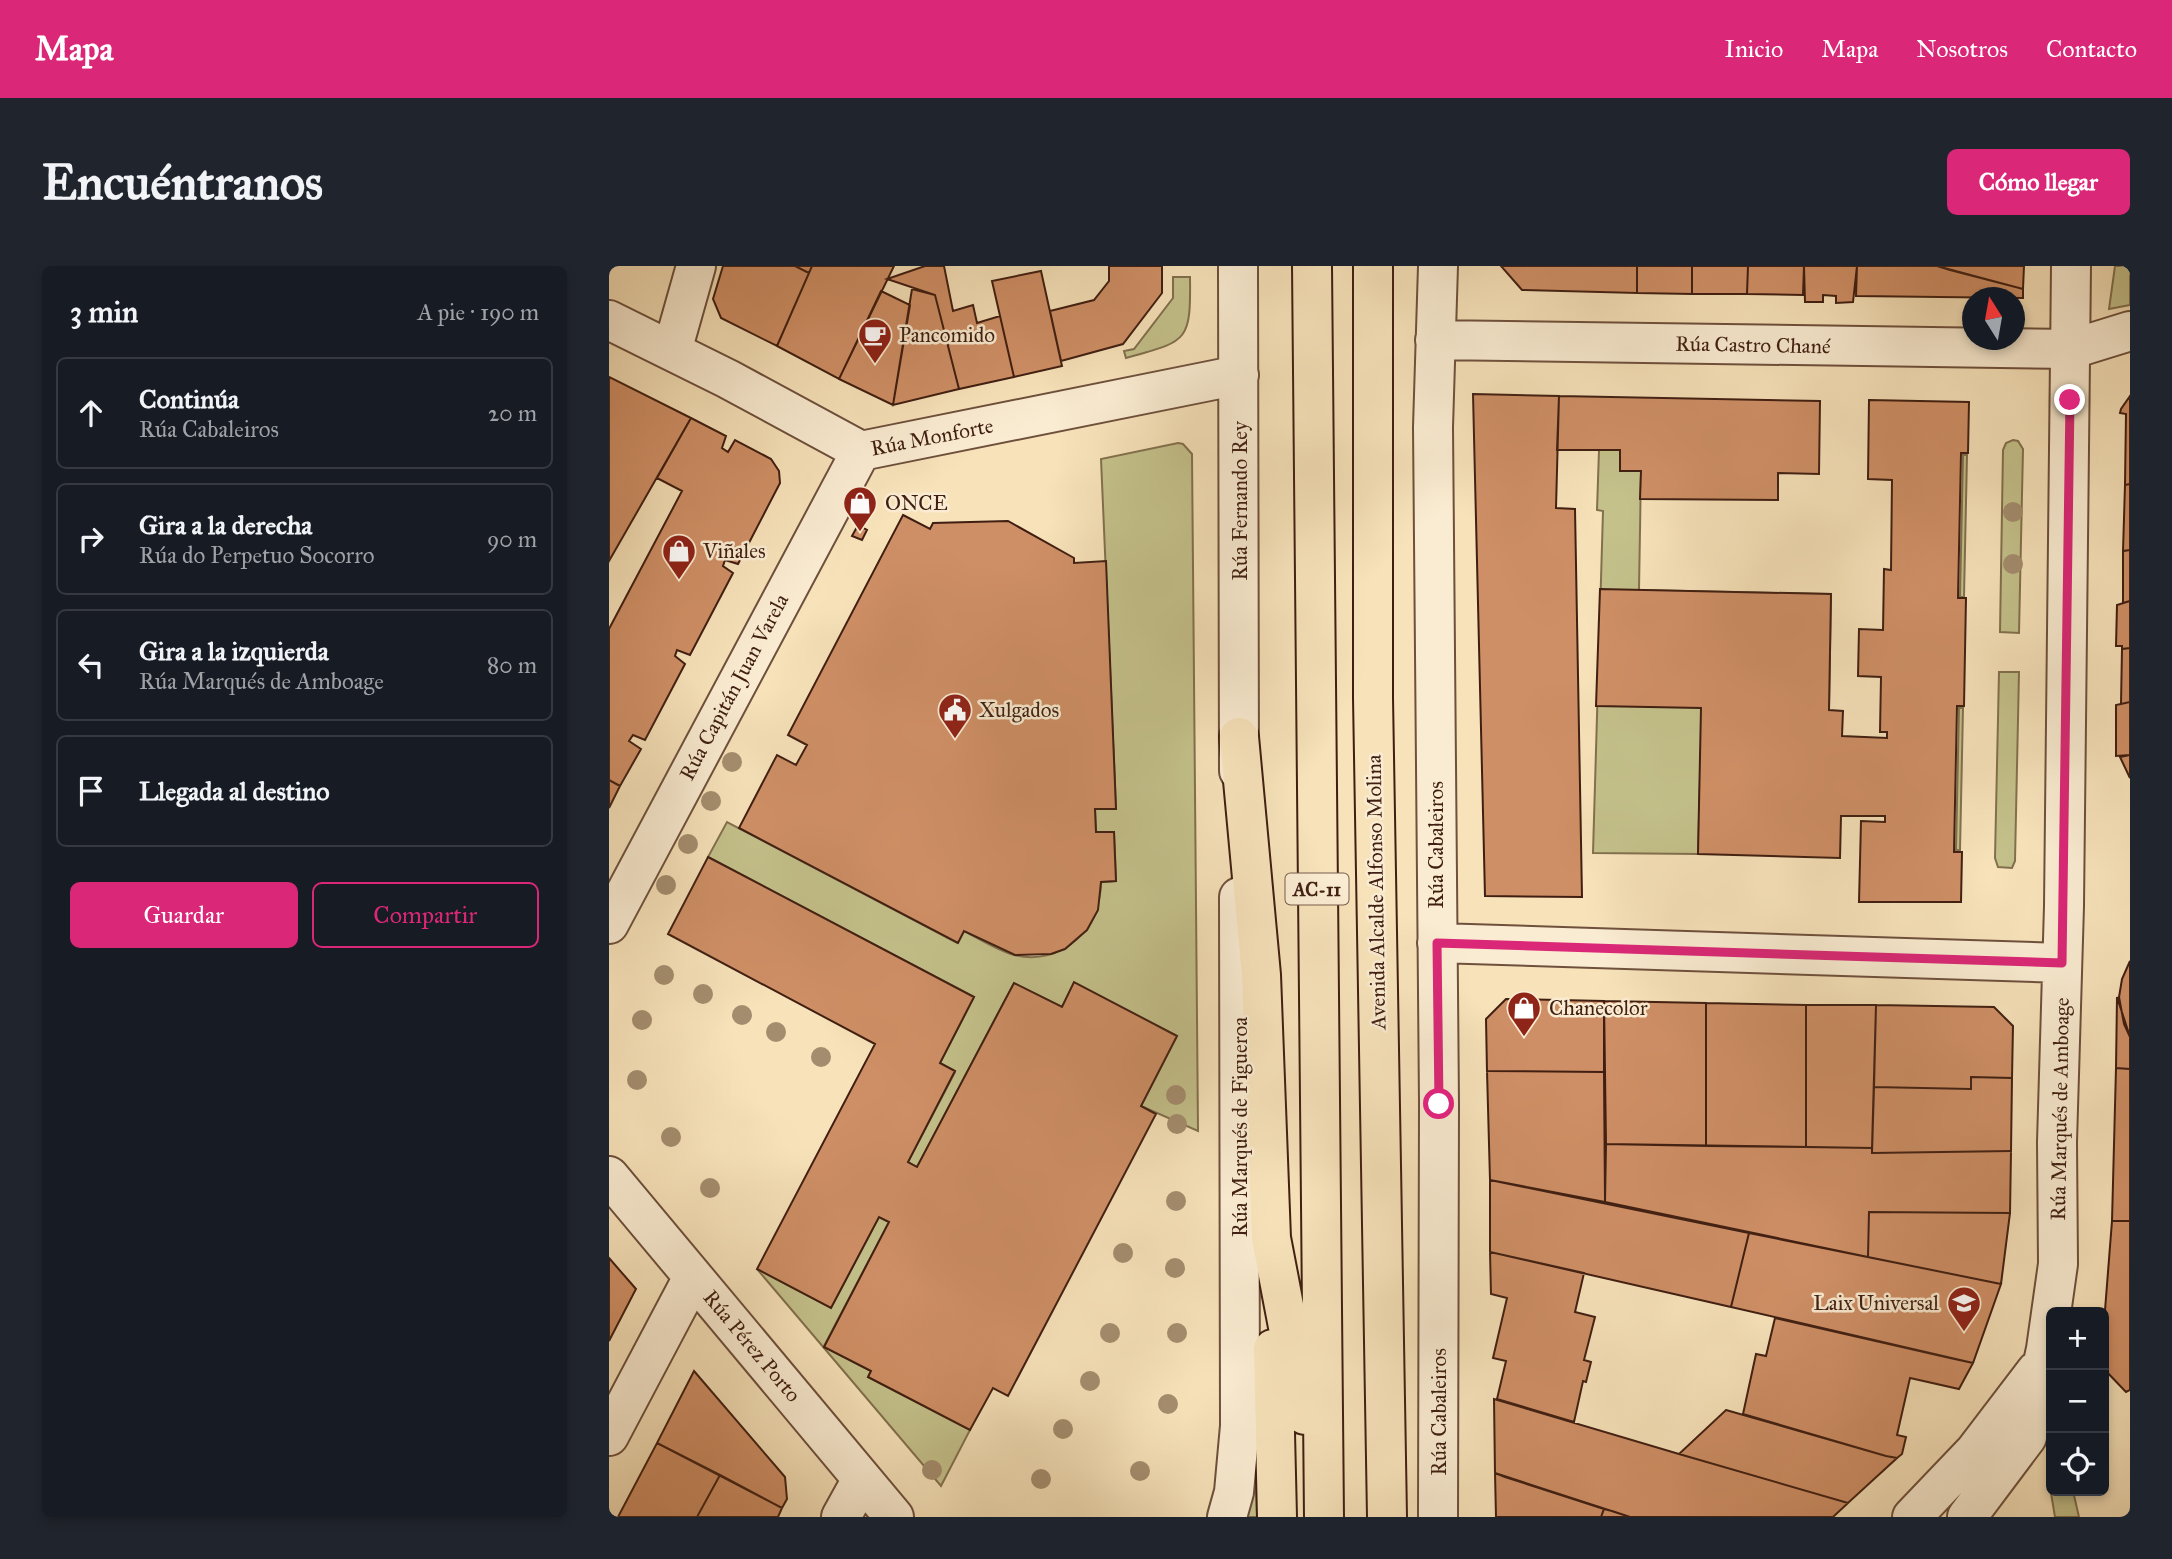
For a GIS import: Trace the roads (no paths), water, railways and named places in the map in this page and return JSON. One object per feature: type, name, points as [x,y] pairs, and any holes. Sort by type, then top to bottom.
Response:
[{"type":"highway","name":"AC-11","points":[[1312,266],[1323,1516]]},
{"type":"highway","name":"Avenida Alcalde Alfonso Molina","points":[[1373,266],[1373,698],[1387,1517]]},
{"type":"highway","points":[[1239,737],[1261,975],[1271,1238],[1277,1517]]},
{"type":"highway","points":[[1271,1238],[1323,1516]]},
{"type":"street","points":[[672,351],[696,266]]},
{"type":"street","name":"Rúa Fernando Rey","points":[[1238,266],[1239,737]]},
{"type":"street","points":[[1435,340],[1438,266]]},
{"type":"street","points":[[2071,266],[2072,349]]},
{"type":"street","points":[[2072,349],[2090,266]]},
{"type":"street","name":"Rúa Monforte","points":[[609,320],[862,451],[1239,375]]},
{"type":"street","name":"Rúa Castro Chané","points":[[1435,340],[2072,349],[2130,331]]},
{"type":"street","name":"Rúa Cabaleiros","points":[[1435,340],[1438,1517]]},
{"type":"street","name":"Rúa Marqués de Amboage","points":[[1967,1517],[2027,1437],[2058,1264],[2057,1142],[2072,349]]},
{"type":"street","name":"Rúa Capitán Juan Varela","points":[[609,924],[862,451]]},
{"type":"street","name":"Rúa Marqués de Figueroa","points":[[1227,1517],[1234,1492],[1240,1426],[1239,737]]},
{"type":"street","points":[[1437,943],[2062,963]]},
{"type":"street","name":"Rúa Pérez Porto","points":[[609,1176],[894,1517]]},
{"type":"street","points":[[609,1436],[693,1277]]},
{"type":"street","name":"Rúa Marqués de Amboage","points":[[1912,1517],[1975,1451],[2042,1364]]},
{"type":"street","points":[[841,1517],[862,1479]]},
{"type":"place","name":"Pancomido","points":[[875,365]]},
{"type":"place","name":"ONCE","points":[[860,533]]},
{"type":"place","name":"Viñales","points":[[679,581]]},
{"type":"place","name":"Xulgados","points":[[955,740]]},
{"type":"place","name":"Chanecolor","points":[[1524,1038]]},
{"type":"place","name":"Laix Universal","points":[[1964,1333]]}]
